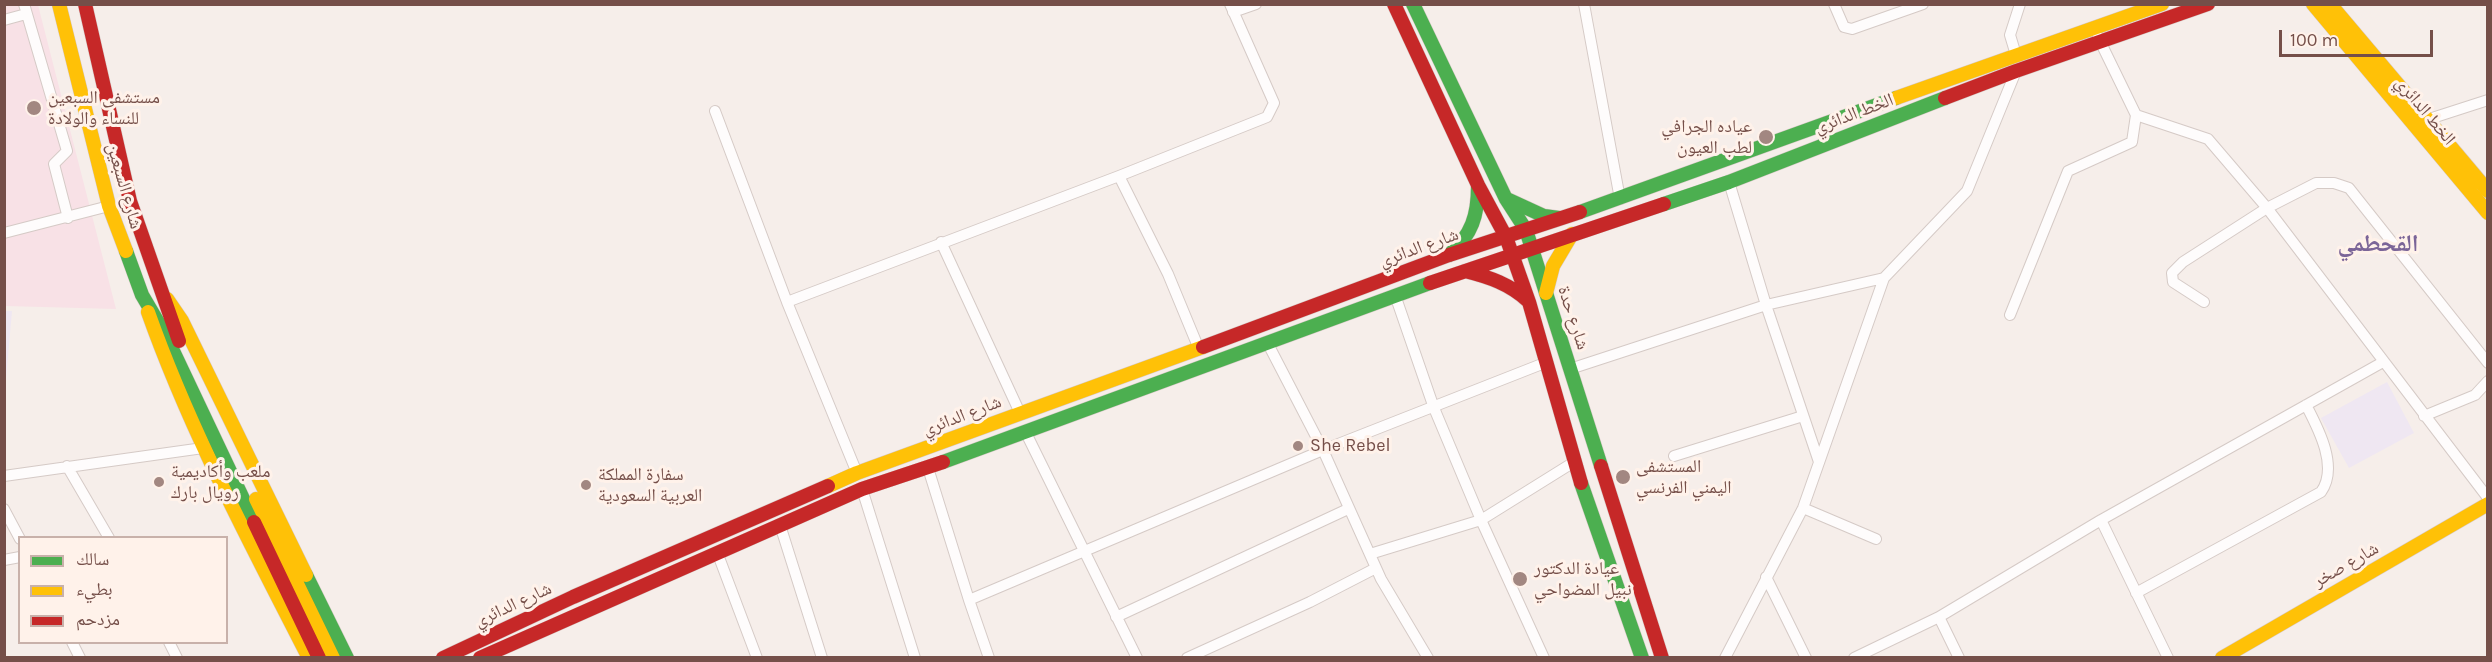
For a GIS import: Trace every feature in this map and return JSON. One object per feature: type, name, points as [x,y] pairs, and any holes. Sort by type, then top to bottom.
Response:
[{"type":"main road","name":"شارع السبعين","points":[[59,4],[109,206],[142,295],[168,330]]},
{"type":"main road","name":"شارع السبعين","points":[[85,4],[130,201],[158,285],[168,330]]},
{"type":"main road","name":"شارع حدة","points":[[1394,4],[1478,185],[1506,237],[1529,302],[1574,462],[1642,657]]},
{"type":"main road","name":"شارع حدة","points":[[1413,4],[1506,199],[1526,230],[1533,248],[1662,657]]},
{"type":"main road","name":"الخط الدائري","points":[[1506,237],[1620,199],[2162,4]]},
{"type":"main road","name":"الخط الدائري","points":[[1512,255],[1729,182],[2016,71],[2208,4]]},
{"type":"main road","name":"الخط الدائري","points":[[2313,4],[2487,213]]},
{"type":"main road","name":"الخط الدائري","points":[[2330,4],[2340,10],[2426,120],[2484,187]]},
{"type":"main road","points":[[1449,255],[1462,245],[1477,219],[1478,185]]},
{"type":"main road","points":[[2469,192],[2484,187]]},
{"type":"main road","points":[[1506,199],[1544,216],[1559,218]]},
{"type":"main road","points":[[1546,294],[1553,266],[1572,234]]},
{"type":"main road","name":"شارع الدائري","points":[[443,657],[591,589],[857,473],[920,452],[1449,255],[1506,237]]},
{"type":"main road","name":"شارع الدائري","points":[[480,657],[505,652],[577,616],[717,552],[862,489],[928,468],[1395,295],[1512,255]]},
{"type":"main road","points":[[1466,271],[1507,284],[1515,288],[1529,302]]},
{"type":"main road","points":[[158,285],[182,321],[347,657]]},
{"type":"main road","points":[[142,295],[156,339],[203,448],[309,657]]},
{"type":"main road","points":[[168,330],[319,657]]},
{"type":"main road","points":[[168,330],[333,657]]},
{"type":"main road","points":[[857,473],[862,489]]},
{"type":"main road","name":"شارع صخر","points":[[2222,657],[2487,504]]},
{"type":"main road","points":[[591,589],[585,598],[588,605],[595,608]]},
{"type":"main road","points":[[573,597],[580,600],[583,606],[577,616]]},
{"type":"main road","points":[[338,657],[341,651],[340,641]]},
{"type":"street","points":[[787,302],[940,242],[1119,177],[1267,117],[1274,103],[1231,8],[1256,4]]},
{"type":"street","points":[[1584,4],[1620,199]]},
{"type":"street","points":[[1834,4],[1844,27],[1852,29],[1923,4]]},
{"type":"street","points":[[2016,55],[2010,35],[2020,4]]},
{"type":"street","points":[[4,20],[25,9],[67,151],[54,164],[68,218]]},
{"type":"street","points":[[2010,315],[2068,171],[2132,142],[2136,115],[2093,28]]},
{"type":"street","points":[[1725,657],[1803,508],[1884,278],[1967,191],[2016,71]]},
{"type":"street","points":[[2426,120],[2487,99]]},
{"type":"street","points":[[715,111],[787,302],[857,473]]},
{"type":"street","points":[[2136,115],[2208,139],[2267,208],[2487,498]]},
{"type":"street","points":[[1119,177],[1167,274],[1199,349]]},
{"type":"street","points":[[1729,182],[1766,305],[1819,462]]},
{"type":"street","points":[[2204,302],[2174,282],[2172,277],[2174,270],[2267,208],[2316,183],[2334,183],[2349,188],[2487,363]]},
{"type":"street","points":[[4,233],[109,206]]},
{"type":"street","points":[[940,242],[1020,413]]},
{"type":"street","points":[[1570,369],[1766,305],[1884,278]]},
{"type":"street","points":[[1395,295],[1434,408],[1481,520],[1544,657]]},
{"type":"street","points":[[1267,342],[1323,450],[1376,568],[1428,657]]},
{"type":"street","points":[[969,600],[1323,450],[1547,362]]},
{"type":"street","points":[[1854,657],[1939,617],[2101,520],[2383,362]]},
{"type":"street","points":[[2424,416],[2475,395],[2487,381]]},
{"type":"street","points":[[2136,593],[2321,492],[2327,480],[2326,449],[2306,405]]},
{"type":"street","points":[[1674,456],[1803,416]]},
{"type":"street","points":[[1025,431],[1137,657]]},
{"type":"street","points":[[4,476],[203,448]]},
{"type":"street","points":[[1370,554],[1481,520],[1574,462]]},
{"type":"street","points":[[67,466],[108,536]]},
{"type":"street","points":[[928,468],[989,657]]},
{"type":"street","points":[[862,489],[915,657]]},
{"type":"street","points":[[1803,508],[1876,539]]},
{"type":"street","points":[[4,509],[18,536]]},
{"type":"street","points":[[1116,617],[1348,509]]},
{"type":"street","points":[[2101,520],[2168,657]]},
{"type":"street","points":[[780,525],[822,657]]},
{"type":"street","points":[[717,552],[757,657]]},
{"type":"street","points":[[1187,657],[1310,602],[1376,568]]},
{"type":"street","points":[[1766,577],[1806,657]]},
{"type":"street","points":[[1939,617],[1959,657]]},
{"type":"shaded area","name":"مستشفى السبعين للنساء والولادة","points":[[5,5],[38,5],[116,309],[5,306]]},
{"type":"shaded area","points":[[4,311],[12,311],[5,390]]},
{"type":"shaded area","points":[[2387,382],[2414,433],[2349,468],[2321,418]]},
{"type":"traffic: fast","points":[[1413,4],[1506,199],[1526,230],[1601,466]]},
{"type":"traffic: fast","points":[[1580,212],[1896,98]]},
{"type":"traffic: fast","points":[[1664,204],[1729,182],[1945,98]]},
{"type":"traffic: fast","points":[[1449,255],[1463,240],[1472,224],[1477,206],[1478,186]]},
{"type":"traffic: fast","points":[[1507,199],[1544,216],[1559,218]]},
{"type":"traffic: fast","points":[[126,251],[142,295],[165,334],[254,522]]},
{"type":"traffic: fast","points":[[943,462],[1430,283]]},
{"type":"traffic: fast","points":[[1581,483],[1642,658]]},
{"type":"traffic: fast","points":[[306,575],[347,658]]},
{"type":"traffic: slow","points":[[59,4],[109,206],[126,251]]},
{"type":"traffic: slow","points":[[1896,98],[2162,4]]},
{"type":"traffic: slow","points":[[2313,4],[2488,213]]},
{"type":"traffic: slow","points":[[2330,4],[2488,191]]},
{"type":"traffic: slow","points":[[1546,293],[1553,266],[1572,234]]},
{"type":"traffic: slow","points":[[167,299],[182,321],[306,575]]},
{"type":"traffic: slow","points":[[148,312],[203,445],[309,658]]},
{"type":"traffic: slow","points":[[828,486],[857,473],[1203,347]]},
{"type":"traffic: slow","points":[[256,499],[333,658]]},
{"type":"traffic: slow","points":[[2222,658],[2488,504]]},
{"type":"traffic: jam","points":[[85,4],[130,201],[179,341]]},
{"type":"traffic: jam","points":[[1394,4],[1478,185],[1506,237],[1529,302],[1581,483]]},
{"type":"traffic: jam","points":[[1945,98],[2208,4]]},
{"type":"traffic: jam","points":[[1430,283],[1664,204]]},
{"type":"traffic: jam","points":[[1203,347],[1449,255],[1580,212]]},
{"type":"traffic: jam","points":[[1465,271],[1499,282],[1528,301]]},
{"type":"traffic: jam","points":[[480,658],[862,489],[943,462]]},
{"type":"traffic: jam","points":[[1601,466],[1662,658]]},
{"type":"traffic: jam","points":[[443,658],[573,597],[828,486]]},
{"type":"traffic: jam","points":[[254,522],[319,658]]},
{"type":"place","name":"مستشفى السبعين للنساء والولادة","points":[[34,108]]},
{"type":"place","name":"عياده الجرافي لطب العيون","points":[[1766,137]]},
{"type":"place","name":"She Rebel","points":[[1298,446]]},
{"type":"place","name":"المستشفى اليمني الفرنسي","points":[[1623,477]]},
{"type":"place","name":"ملعب وأكاديمية رويال بارك","points":[[159,482]]},
{"type":"place","name":"سفارة المملكة العربية السعودية","points":[[586,485]]},
{"type":"place","name":"عيادة الدكتور نبيل المضواحي","points":[[1520,579]]},
{"type":"district","name":"القحطمي","points":[[2378,244]]}]
